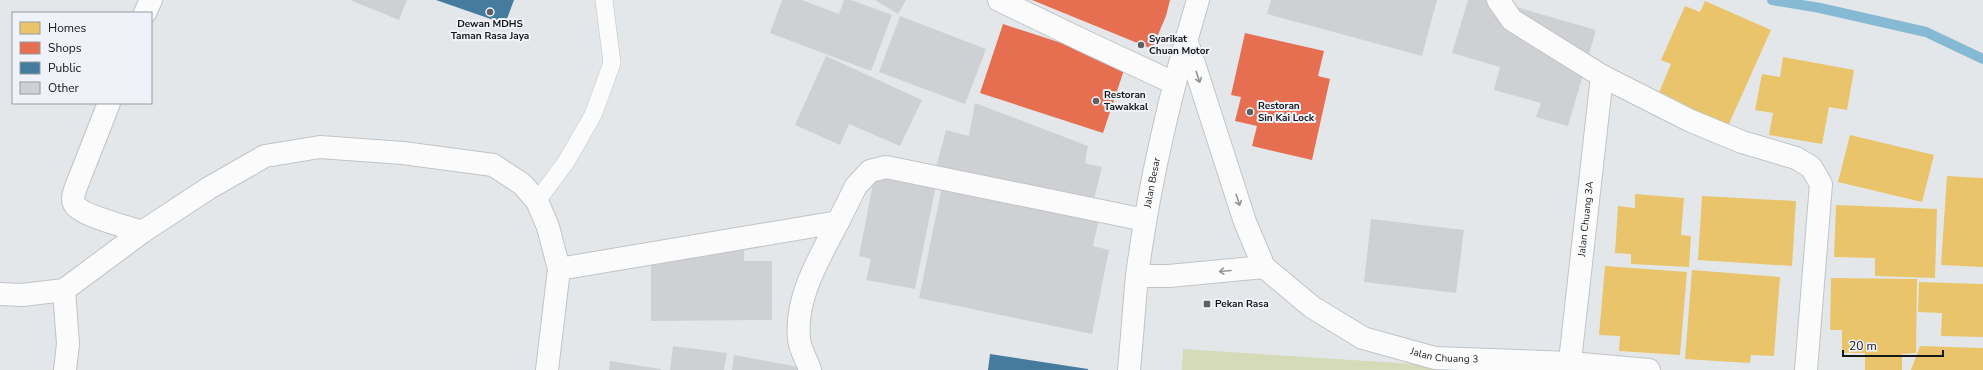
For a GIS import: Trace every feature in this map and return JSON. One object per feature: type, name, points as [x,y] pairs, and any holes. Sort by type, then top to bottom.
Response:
[{"type":"street","points":[[145,12],[150,0]]},
{"type":"street","points":[[999,0],[1084,42],[1174,83]]},
{"type":"street","name":"Jalan Besar","points":[[1129,370],[1137,276],[1145,220],[1164,124],[1186,39],[1198,0]]},
{"type":"street","points":[[1498,0],[1512,20],[1602,76],[1691,121],[1742,142],[1796,158],[1811,167],[1821,184],[1806,370]]},
{"type":"street","points":[[1137,276],[1169,276],[1264,267],[1245,222],[1186,39]]},
{"type":"street","name":"Jalan Chuang 3A","points":[[1570,366],[1602,76]]},
{"type":"street","points":[[110,104],[76,187],[73,197],[75,205],[80,210],[90,215],[142,232]]},
{"type":"street","points":[[0,294],[22,295],[64,290],[142,232],[209,188],[265,156],[320,147],[403,153],[493,165],[522,184],[537,201],[548,227],[559,269],[548,370]]},
{"type":"street","points":[[810,370],[798,339],[801,307],[814,268],[856,186],[870,171],[886,167],[1145,220]]},
{"type":"street","points":[[559,269],[838,222]]},
{"type":"street","name":"Jalan Chuang 3","points":[[1264,267],[1312,307],[1363,338],[1435,358],[1649,370]]},
{"type":"street","points":[[64,290],[68,344],[65,370]]},
{"type":"lane","points":[[537,201],[566,162],[593,115],[612,62],[604,0]]},
{"type":"green space","points":[[1183,349],[1507,370],[1182,370]]},
{"type":"building: Homes","points":[[1705,1],[1771,30],[1728,126],[1658,95],[1671,64],[1661,60],[1685,6],[1700,12]]},
{"type":"building: Homes","points":[[1783,57],[1854,70],[1847,110],[1829,107],[1822,144],[1769,135],[1773,113],[1755,110],[1762,74],[1780,77]]},
{"type":"building: Homes","points":[[1850,135],[1934,155],[1922,202],[1838,182]]},
{"type":"building: Homes","points":[[1947,176],[1983,178],[1983,267],[1941,265]]},
{"type":"building: Homes","points":[[1635,194],[1684,198],[1681,235],[1691,236],[1689,267],[1631,264],[1631,254],[1615,253],[1618,206],[1635,208]]},
{"type":"building: Homes","points":[[1702,196],[1796,201],[1792,266],[1698,260]]},
{"type":"building: Homes","points":[[1836,205],[1937,209],[1935,278],[1875,276],[1875,258],[1834,257]]},
{"type":"building: Homes","points":[[1605,266],[1687,272],[1680,355],[1619,351],[1620,336],[1599,335]]},
{"type":"building: Homes","points":[[1692,270],[1780,277],[1774,356],[1751,355],[1750,363],[1685,359]]},
{"type":"building: Homes","points":[[1831,278],[1917,279],[1916,353],[1902,354],[1902,370],[1865,370],[1865,353],[1842,353],[1842,330],[1830,330]]},
{"type":"building: Homes","points":[[1919,282],[1983,284],[1983,337],[1941,336],[1942,313],[1918,312]]},
{"type":"building: Homes","points":[[1920,346],[1983,348],[1983,370],[1911,370]]},
{"type":"building: Shops","points":[[1032,0],[1170,0],[1166,16],[1152,49]]},
{"type":"building: Shops","points":[[1003,24],[1126,64],[1103,133],[980,93]]},
{"type":"building: Shops","points":[[1245,33],[1324,51],[1318,76],[1330,79],[1312,160],[1252,146],[1257,126],[1235,121],[1241,97],[1231,95]]},
{"type":"building: Public","name":"Dewan MDHS Taman Rasa Jaya","points":[[436,0],[514,0],[505,24]]},
{"type":"building: Public","points":[[990,354],[1088,369],[1088,370],[988,370]]},
{"type":"building: Other","points":[[350,0],[407,0],[399,20]]},
{"type":"building: Other","points":[[782,0],[802,0],[839,14],[844,0],[851,0],[892,15],[871,71],[770,33]]},
{"type":"building: Other","points":[[875,0],[906,0],[898,14]]},
{"type":"building: Other","points":[[1271,0],[1437,0],[1422,56],[1267,14]]},
{"type":"building: Other","points":[[1468,0],[1492,0],[1596,30],[1568,126],[1536,117],[1541,103],[1494,90],[1500,67],[1452,53]]},
{"type":"building: Other","points":[[900,16],[986,49],[965,104],[879,72]]},
{"type":"building: Other","points":[[826,56],[922,100],[900,146],[849,124],[840,145],[795,125]]},
{"type":"building: Other","points":[[975,103],[1088,146],[1085,163],[1102,167],[1093,203],[936,167],[946,130],[969,136]]},
{"type":"building: Other","points":[[875,173],[936,185],[915,289],[866,280],[871,259],[859,256]]},
{"type":"building: Other","points":[[943,182],[1100,214],[1093,246],[1109,250],[1092,334],[919,298]]},
{"type":"building: Other","points":[[1371,219],[1464,230],[1456,293],[1364,282]]},
{"type":"building: Other","points":[[651,248],[744,248],[744,261],[772,261],[772,320],[651,321]]},
{"type":"building: Other","points":[[673,346],[727,353],[724,370],[670,370]]},
{"type":"building: Other","points":[[734,355],[805,368],[805,370],[732,370]]},
{"type":"building: Other","points":[[610,361],[661,369],[609,370]]},
{"type":"waterway","points":[[1772,0],[1820,8],[1926,32],[1983,59]]},
{"type":"place","name":"Dewan MDHS Taman Rasa Jaya","points":[[490,12]]},
{"type":"place","name":"Syarikat Chuan Motor","points":[[1141,45]]},
{"type":"place","name":"Restoran Tawakkal","points":[[1096,101]]},
{"type":"place","name":"Restoran Sin Kai Lock","points":[[1250,112]]},
{"type":"place","name":"Pekan Rasa","points":[[1207,304]]}]
